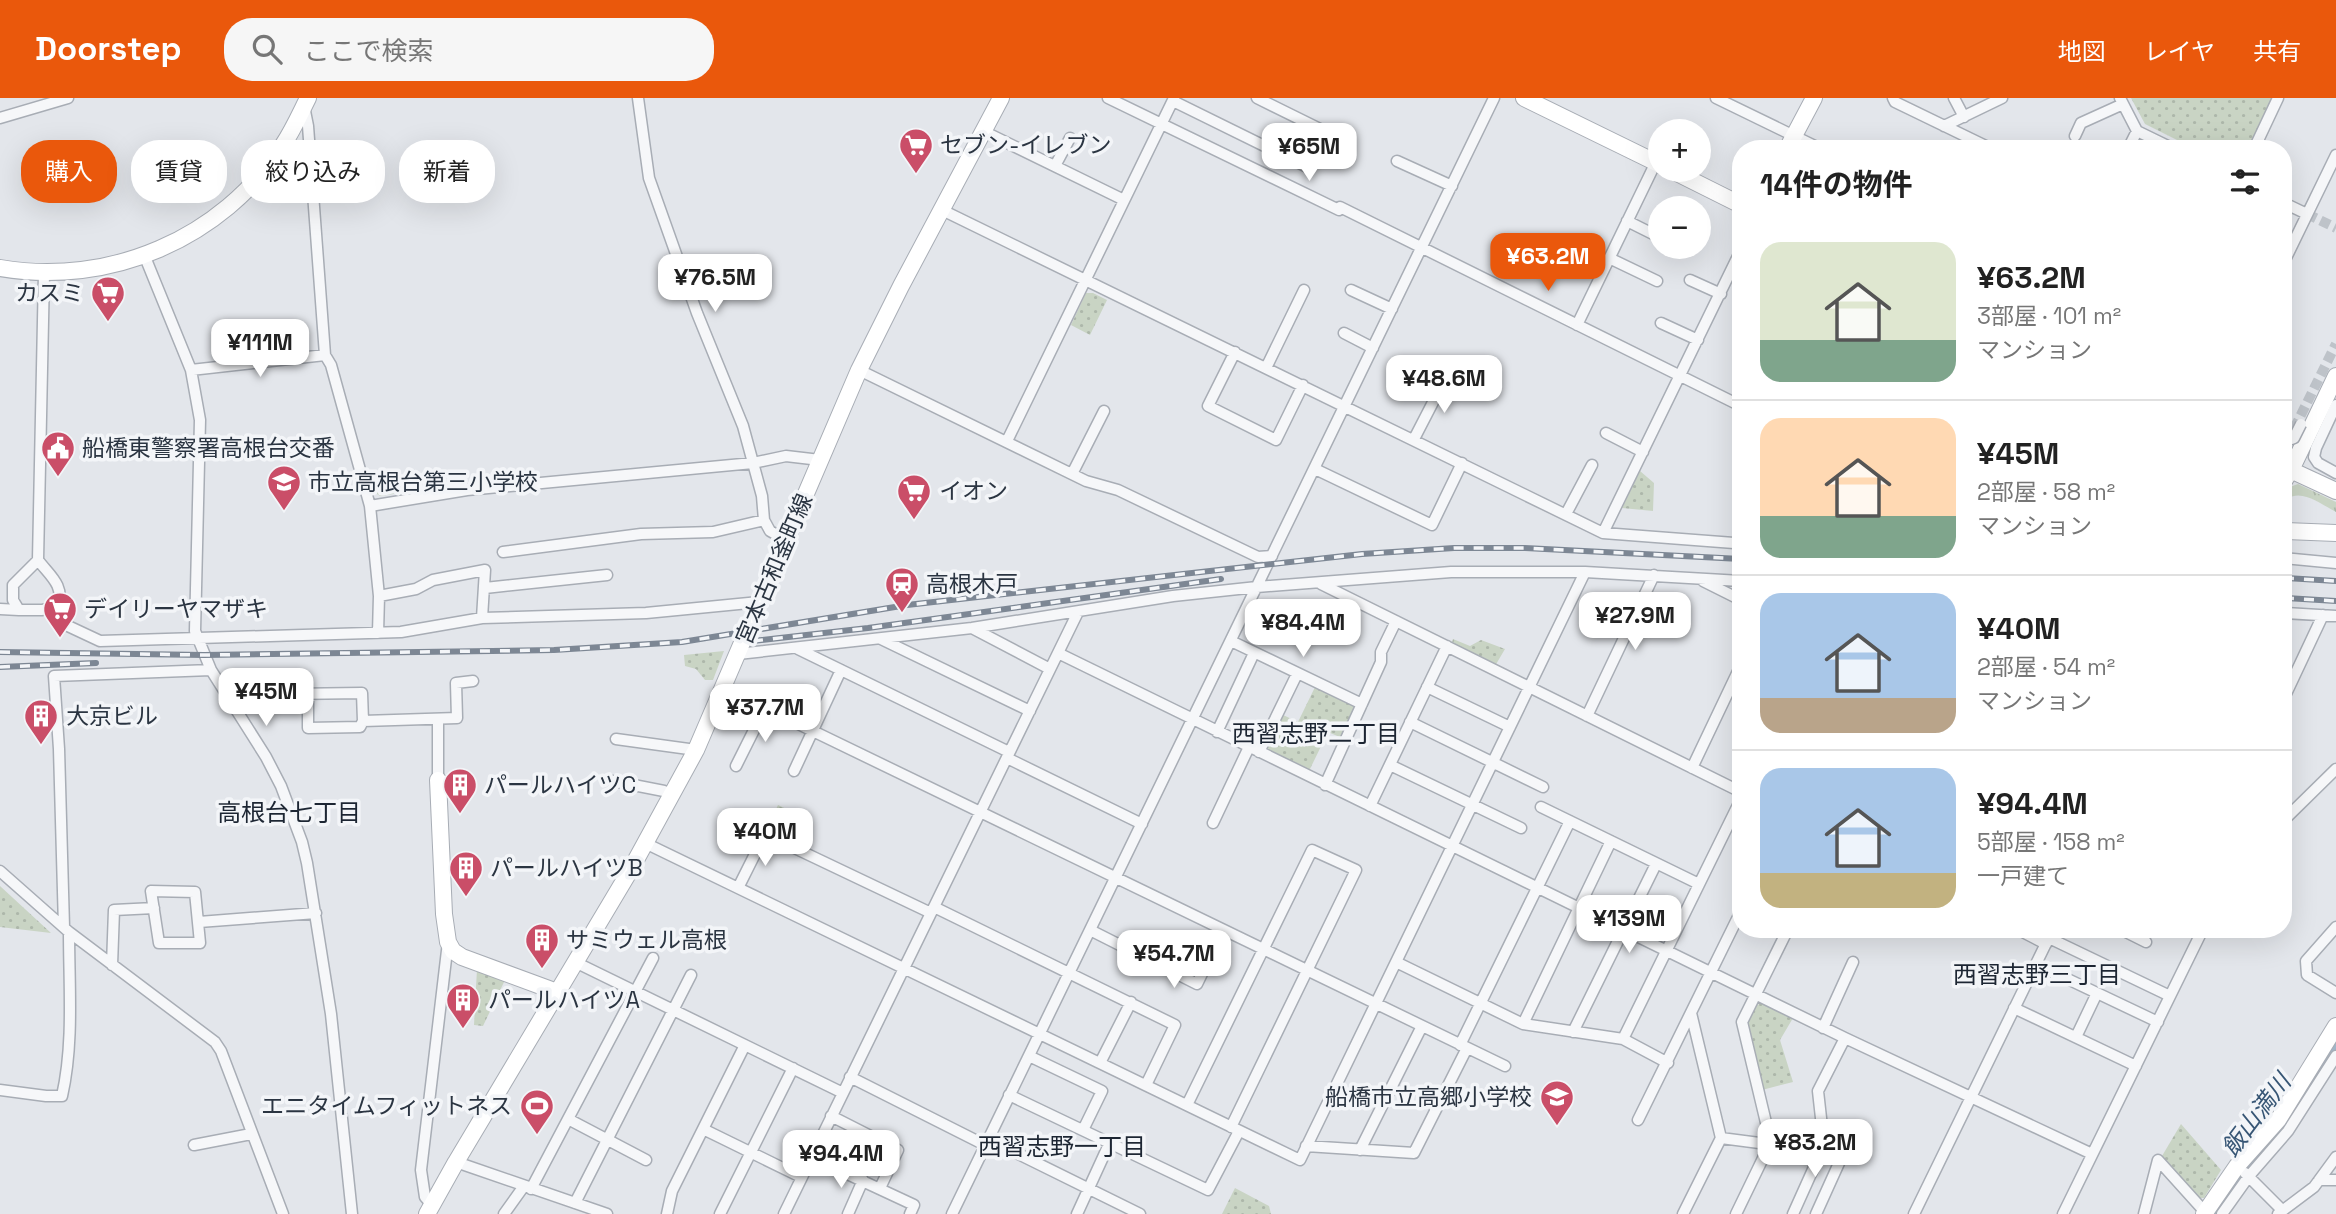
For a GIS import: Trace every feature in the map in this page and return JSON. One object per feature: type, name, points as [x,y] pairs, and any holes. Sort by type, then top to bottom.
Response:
[{"type":"street","points":[[0,118],[68,98]]},
{"type":"street","points":[[638,98],[649,178],[697,313],[728,386],[762,496],[764,520],[770,531],[786,540]]},
{"type":"street","name":"宮本古和釜町線","points":[[430,1209],[556,992],[578,964],[696,750],[859,370],[1002,98]]},
{"type":"street","points":[[1108,98],[1422,248],[1732,402]]},
{"type":"street","points":[[1007,441],[1173,99],[1309,168],[1326,132],[1257,98]]},
{"type":"street","points":[[951,1214],[1494,98]]},
{"type":"street","points":[[1524,98],[1648,158]]},
{"type":"street","points":[[1716,98],[1788,140]]},
{"type":"street","points":[[1792,140],[1814,98]]},
{"type":"street","points":[[1893,98],[1895,102],[1973,140]]},
{"type":"street","points":[[1954,98],[1964,117]]},
{"type":"street","points":[[1944,126],[2002,98]]},
{"type":"street","points":[[2258,140],[2278,98]]},
{"type":"street","points":[[0,268],[44,273],[102,267],[145,257],[184,239],[233,203],[271,162],[295,125],[301,101]]},
{"type":"street","points":[[301,101],[308,126],[325,355],[331,365],[370,506],[379,596],[377,633]]},
{"type":"street","points":[[2075,136],[2081,123],[2122,101],[2137,131],[2156,140]]},
{"type":"street","points":[[2132,140],[2137,131]]},
{"type":"street","points":[[985,132],[1124,200]]},
{"type":"street","points":[[1055,166],[1070,138]]},
{"type":"street","points":[[2292,245],[2336,155]]},
{"type":"street","points":[[1397,161],[1452,186]]},
{"type":"street","points":[[1577,325],[1648,182]]},
{"type":"street","points":[[1695,182],[1732,200]]},
{"type":"street","points":[[2292,207],[2307,214]]},
{"type":"street","points":[[942,210],[1603,533],[1732,544]]},
{"type":"street","points":[[1627,221],[1648,232]]},
{"type":"street","points":[[145,257],[191,370],[200,420],[197,637],[211,670],[270,764],[290,807],[307,863],[332,1027],[352,1214]]},
{"type":"street","points":[[1609,258],[1657,281]]},
{"type":"street","points":[[44,273],[41,564],[57,582],[61,597],[54,607]]},
{"type":"street","points":[[1603,533],[1732,273]]},
{"type":"street","points":[[1690,280],[1721,293]]},
{"type":"street","points":[[1266,368],[1304,290]]},
{"type":"street","points":[[1351,290],[1392,309]]},
{"type":"street","points":[[1661,323],[1698,340]]},
{"type":"street","points":[[1344,334],[1373,348]]},
{"type":"street","points":[[1234,352],[1209,406],[1276,440],[1303,386]]},
{"type":"street","points":[[191,370],[325,355]]},
{"type":"street","points":[[859,370],[1086,481],[1118,490],[1258,557],[1272,556]]},
{"type":"street","points":[[2292,460],[2336,376]]},
{"type":"street","points":[[1414,439],[1446,377]]},
{"type":"street","points":[[2336,405],[2314,457],[2318,463],[2336,472]]},
{"type":"street","points":[[1072,474],[1104,411]]},
{"type":"street","points":[[2292,439],[2301,424]]},
{"type":"street","points":[[1605,433],[1643,452]]},
{"type":"street","points":[[370,506],[467,490],[753,463],[786,456],[820,460]]},
{"type":"street","points":[[1315,469],[1432,525],[1462,463]]},
{"type":"street","points":[[1566,514],[1592,465]]},
{"type":"street","points":[[2292,474],[2336,491]]},
{"type":"street","points":[[503,552],[641,534],[713,532],[764,520]]},
{"type":"street","points":[[2292,531],[2336,533]]},
{"type":"street","points":[[2292,559],[2336,563]]},
{"type":"street","points":[[19,610],[13,600],[13,585],[26,572],[41,564]]},
{"type":"street","points":[[379,596],[416,589],[433,580],[485,570],[482,618]]},
{"type":"street","points":[[738,654],[972,628],[1173,596],[1451,572],[1585,572],[1732,580]]},
{"type":"street","points":[[645,843],[1300,1160],[1585,572]]},
{"type":"street","points":[[485,588],[607,575]]},
{"type":"street","points":[[1587,716],[1654,575]]},
{"type":"street","points":[[1697,578],[1732,596]]},
{"type":"street","points":[[1318,583],[1732,788]]},
{"type":"street","points":[[54,607],[62,619],[82,634],[100,641],[401,632],[482,618],[646,613],[759,602]]},
{"type":"street","points":[[0,609],[54,607]]},
{"type":"street","points":[[785,1214],[1078,612]]},
{"type":"street","points":[[2292,613],[2336,616]]},
{"type":"street","points":[[2292,681],[2323,615]]},
{"type":"street","points":[[1325,785],[1381,663],[1381,652],[1396,621]]},
{"type":"street","points":[[972,628],[1050,669]]},
{"type":"street","points":[[881,639],[1030,711]]},
{"type":"street","points":[[1231,641],[1362,704]]},
{"type":"street","points":[[1370,806],[1447,646]]},
{"type":"street","points":[[797,649],[1142,824]]},
{"type":"street","points":[[1058,653],[1824,1028],[2092,1154]]},
{"type":"street","points":[[1217,732],[1254,653]]},
{"type":"street","points":[[0,1090],[62,1096],[67,1073],[69,1034],[66,930],[54,676],[211,670]]},
{"type":"street","points":[[794,771],[841,670]]},
{"type":"street","points":[[1213,823],[1297,674]]},
{"type":"street","points":[[363,721],[457,718],[457,682],[473,681]]},
{"type":"street","points":[[1692,768],[1732,684]]},
{"type":"street","points":[[1427,687],[1510,727]]},
{"type":"street","points":[[724,688],[1505,1066]]},
{"type":"street","points":[[227,695],[362,693],[363,721],[360,726],[308,728],[309,695]]},
{"type":"street","points":[[736,766],[765,708]]},
{"type":"street","points":[[430,1209],[425,1197],[421,1170],[448,942],[444,914],[438,719]]},
{"type":"street","points":[[1410,722],[1543,787]]},
{"type":"street","points":[[616,740],[696,750]]},
{"type":"street","points":[[1390,765],[1521,828]]},
{"type":"street","points":[[2292,812],[2336,769]]},
{"type":"street","points":[[613,781],[672,794]]},
{"type":"street","points":[[1541,807],[1699,884]]},
{"type":"street","points":[[1623,1039],[1732,817]]},
{"type":"street","points":[[1306,1146],[1414,1153],[1481,1003],[1570,821]]},
{"type":"street","points":[[738,888],[765,834],[1131,1002],[1175,1025],[1146,1086]]},
{"type":"street","points":[[1523,1024],[1611,841]]},
{"type":"street","points":[[1009,1095],[1208,1190],[1356,870],[1312,850],[1187,1105]]},
{"type":"street","points":[[1573,1032],[1657,864]]},
{"type":"street","points":[[0,872],[66,930],[215,1042],[221,1051],[282,1214]]},
{"type":"street","points":[[151,891],[195,892],[200,943],[159,943],[154,908],[151,891]]},
{"type":"street","points":[[112,965],[114,909],[154,908]]},
{"type":"street","points":[[199,922],[316,913]]},
{"type":"street","points":[[2336,927],[2306,961],[2307,975],[2336,993]]},
{"type":"street","points":[[1638,1120],[1732,929]]},
{"type":"street","points":[[1090,930],[1196,984],[1223,930]]},
{"type":"street","points":[[1736,1214],[1766,1152],[1768,1131],[1742,1022],[1784,938]]},
{"type":"street","points":[[1914,1214],[2049,938]]},
{"type":"street","points":[[2051,938],[2170,996]]},
{"type":"street","points":[[2138,938],[2146,942]]},
{"type":"street","points":[[2063,1214],[2199,938]]},
{"type":"street","points":[[448,942],[453,951],[462,957],[556,992]]},
{"type":"street","points":[[504,1214],[527,1188],[568,1119],[653,958]]},
{"type":"street","points":[[1396,962],[1523,1024],[1623,1039],[1668,1063]]},
{"type":"street","points":[[1824,1028],[1853,962]]},
{"type":"street","points":[[578,964],[843,1093]]},
{"type":"street","points":[[2036,964],[2158,1022]]},
{"type":"street","points":[[575,1203],[691,975]]},
{"type":"street","points":[[2076,1037],[2096,992]]},
{"type":"street","points":[[1100,1063],[1131,1002]]},
{"type":"street","points":[[2014,1008],[2136,1066]]},
{"type":"street","points":[[1683,1214],[1721,1138],[1691,1013]]},
{"type":"street","points":[[1360,1150],[1422,1026]]},
{"type":"street","points":[[2144,1214],[2158,1160],[2210,1213],[2243,1171],[2336,1026]]},
{"type":"street","points":[[1793,1214],[1824,1145],[1818,1091],[1845,1038]]},
{"type":"street","points":[[667,1214],[673,1191],[744,1045]]},
{"type":"street","points":[[1029,1056],[1102,1091],[1083,1130]]},
{"type":"street","points":[[2243,1171],[2282,1139],[2336,1056]]},
{"type":"street","points":[[720,1214],[793,1068]]},
{"type":"street","points":[[850,1077],[1140,1214]]},
{"type":"street","points":[[831,1116],[898,1150],[880,1188]]},
{"type":"street","points":[[568,1119],[646,1160]]},
{"type":"street","points":[[703,1129],[801,1177]]},
{"type":"street","points":[[194,1145],[251,1134]]},
{"type":"street","points":[[1721,1138],[1767,1144]]},
{"type":"street","points":[[1816,1214],[1844,1152],[1823,1140]]},
{"type":"street","points":[[1076,1214],[1110,1142]]},
{"type":"street","points":[[811,1157],[914,1205],[910,1214]]},
{"type":"street","points":[[2243,1171],[2280,1212],[2314,1187],[2336,1157]]},
{"type":"street","points":[[456,1161],[607,1214]]},
{"type":"street","points":[[848,1214],[863,1180]]},
{"type":"street","points":[[2319,1180],[2336,1180]]},
{"type":"green space","points":[[2131,98],[2271,98],[2272,101],[2252,140],[2177,140],[2145,124]]},
{"type":"green space","points":[[1086,293],[1093,293],[1107,300],[1090,335],[1071,325]]},
{"type":"green space","points":[[1640,471],[1654,483],[1653,511],[1622,508]]},
{"type":"green space","points":[[416,478],[420,490],[380,496],[374,485]]},
{"type":"green space","points":[[2298,484],[2336,502],[2336,512],[2303,496],[2292,497],[2292,486]]},
{"type":"green space","points":[[1453,639],[1470,646],[1481,640],[1505,649],[1495,666],[1451,646]]},
{"type":"green space","points":[[724,651],[713,680],[705,680],[696,669],[685,666],[684,655]]},
{"type":"green space","points":[[1316,685],[1353,703],[1355,708],[1342,738],[1328,732],[1309,771],[1267,752],[1265,747],[1281,714],[1298,722]]},
{"type":"green space","points":[[778,805],[803,817],[792,838],[768,826]]},
{"type":"green space","points":[[0,886],[51,933],[0,927]]},
{"type":"green space","points":[[477,969],[505,980],[483,1026],[474,1025]]},
{"type":"green space","points":[[1762,1003],[1793,1018],[1780,1040],[1793,1082],[1762,1090],[1747,1023],[1755,1006]]},
{"type":"green space","points":[[2181,1124],[2221,1170],[2204,1198],[2199,1198],[2162,1156]]},
{"type":"green space","points":[[1235,1188],[1269,1206],[1271,1214],[1222,1214]]},
{"type":"waterway","name":"飯山満川","points":[[2214,1214],[2243,1171],[2283,1126],[2336,1044]]},
{"type":"tunnel","points":[[2307,214],[2336,228]]},
{"type":"tunnel","points":[[2294,429],[2336,344]]},
{"type":"railway","points":[[0,652],[204,655],[554,650],[682,642],[907,605],[1362,554],[1454,548],[1525,548],[1732,559]]},
{"type":"railway","points":[[2292,578],[2336,581]]},
{"type":"railway","points":[[753,641],[868,628],[1221,579]]},
{"type":"railway","points":[[2292,598],[2336,601]]},
{"type":"railway","points":[[0,667],[96,663]]},
{"type":"place","name":"セブン-イレブン","points":[[916,175]]},
{"type":"place","name":"カスミ","points":[[108,323]]},
{"type":"place","name":"船橋東警察署高根台交番","points":[[58,478]]},
{"type":"place","name":"市立高根台第三小学校","points":[[284,512]]},
{"type":"place","name":"イオン","points":[[914,521]]},
{"type":"place","name":"高根木戸","points":[[902,614]]},
{"type":"place","name":"デイリーヤマザキ","points":[[60,639]]},
{"type":"place","name":"大京ビル","points":[[41,746]]},
{"type":"place","name":"パールハイツC","points":[[460,815]]},
{"type":"place","name":"パールハイツB","points":[[466,898]]},
{"type":"place","name":"サミウェル高根","points":[[542,970]]},
{"type":"place","name":"パールハイツA","points":[[463,1030]]},
{"type":"place","name":"船橋市立高郷小学校","points":[[1557,1127]]},
{"type":"place","name":"エニタイムフィットネス","points":[[537,1136]]},
{"type":"district","name":"西習志野二丁目","points":[[1316,733]]},
{"type":"district","name":"高根台七丁目","points":[[289,812]]},
{"type":"district","name":"西習志野三丁目","points":[[2037,974]]},
{"type":"district","name":"西習志野一丁目","points":[[1062,1146]]}]
